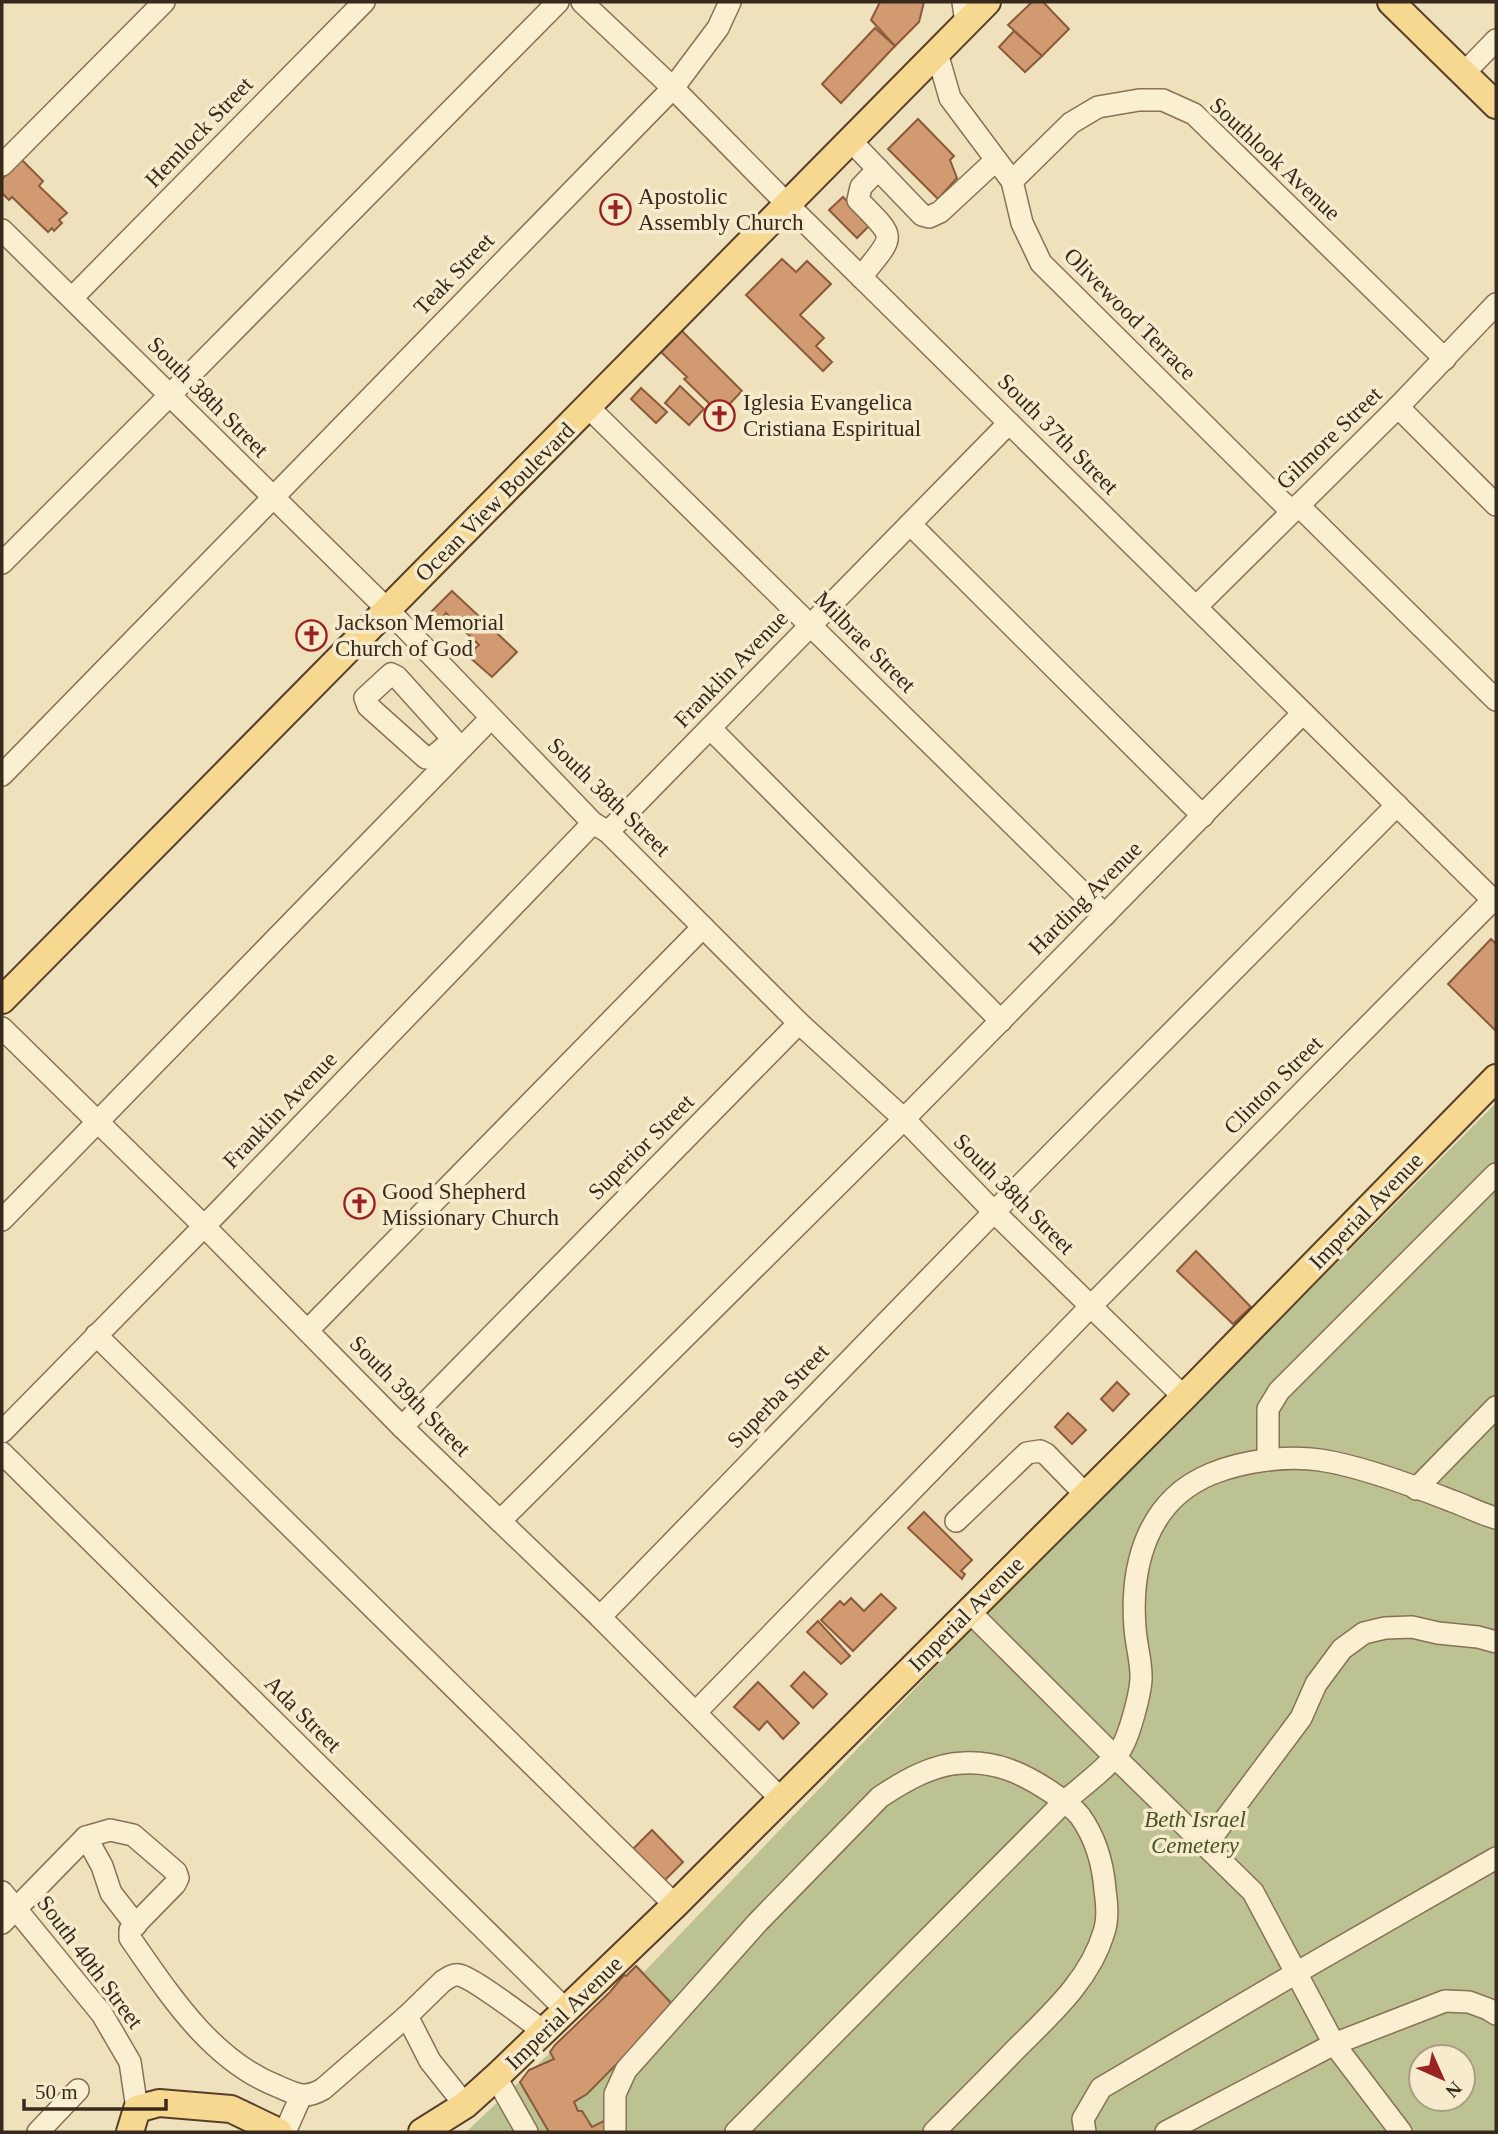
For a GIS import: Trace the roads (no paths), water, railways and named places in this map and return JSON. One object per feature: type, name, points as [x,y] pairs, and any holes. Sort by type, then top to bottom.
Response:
[{"type":"main road","name":"Ocean View Boulevard","points":[[2,1000],[937,53],[965,12],[987,2]]},
{"type":"main road","points":[[1391,2],[1496,105]]},
{"type":"main road","name":"Imperial Avenue","points":[[422,2132],[465,2105],[567,2011],[1184,1397],[1496,1079]]},
{"type":"main road","points":[[133,2120],[159,2103],[231,2109],[279,2132]]},
{"type":"street","points":[[2,165],[164,2]]},
{"type":"street","name":"Hemlock Street","points":[[72,298],[364,2]]},
{"type":"street","points":[[2,564],[558,2]]},
{"type":"street","name":"South 37th Street","points":[[582,2],[673,88],[788,205],[1495,902]]},
{"type":"street","name":"Teak Street","points":[[2,775],[673,88],[718,28],[730,2]]},
{"type":"street","points":[[1464,73],[1496,40]]},
{"type":"street","name":"Olivewood Terrace","points":[[937,53],[950,98],[1012,181],[1022,223],[1041,263],[1496,700]]},
{"type":"street","name":"Southlook Avenue","points":[[1012,181],[1071,123],[1098,107],[1139,100],[1163,100],[1194,114],[1445,359]]},
{"type":"street","points":[[851,141],[922,215],[929,217],[940,212],[996,160]]},
{"type":"street","points":[[861,277],[884,248],[889,237],[887,230],[858,200],[861,187],[878,169]]},
{"type":"street","name":"South 38th Street","points":[[5,241],[72,298],[388,610],[491,718],[799,1023],[904,1119],[994,1212],[1184,1397]]},
{"type":"street","name":"Gilmore Street","points":[[1196,607],[1495,307]]},
{"type":"street","name":"Milbrae Street","points":[[589,407],[1105,915]]},
{"type":"street","points":[[1398,407],[1496,505]]},
{"type":"street","name":"Franklin Avenue","points":[[2,1432],[601,827],[710,728],[1010,423]]},
{"type":"street","points":[[911,524],[1203,816]]},
{"type":"street","name":"Harding Avenue","points":[[500,1521],[904,1119],[1303,713]]},
{"type":"street","points":[[2,1220],[458,744],[491,718]]},
{"type":"street","points":[[710,728],[1001,1021]]},
{"type":"street","name":"Superba Street","points":[[600,1617],[994,1212],[1397,805]]},
{"type":"street","name":"Clinton Street","points":[[695,1712],[1091,1306],[1495,902]]},
{"type":"street","points":[[308,1330],[702,926]]},
{"type":"street","name":"Superior Street","points":[[402,1427],[799,1023]]},
{"type":"street","name":"South 39th Street","points":[[2,1028],[204,1226],[402,1427],[600,1617],[782,1800]]},
{"type":"street","points":[[1268,1460],[1268,1409],[1279,1391],[1496,1174]]},
{"type":"street","points":[[96,1335],[675,1905]]},
{"type":"street","points":[[1416,1489],[1496,1407]]},
{"type":"street","points":[[956,1521],[1027,1453],[1040,1451],[1046,1454],[1085,1494]]},
{"type":"street","name":"Ada Street","points":[[2,1453],[567,2011]]},
{"type":"street","points":[[736,2132],[1065,1801],[1115,1757],[1123,1746],[1141,1680],[1134,1626],[1135,1581],[1147,1532],[1165,1505],[1197,1479],[1230,1466],[1268,1460],[1320,1460],[1376,1474],[1496,1518]]},
{"type":"street","points":[[969,1611],[1253,1892],[1334,2044],[1401,2132]]},
{"type":"street","points":[[1206,1845],[1301,1718],[1316,1685],[1342,1649],[1364,1633],[1412,1626],[1496,1642]]},
{"type":"street","points":[[615,2132],[615,2094],[626,2070],[758,1922],[880,1797],[917,1776],[938,1768],[962,1763],[986,1764],[1010,1769],[1028,1777],[1065,1801],[1079,1815],[1094,1843],[1103,1868],[1107,1900],[1105,1931],[1092,1960],[1071,1992],[934,2132]]},
{"type":"street","points":[[9,1916],[86,1837],[110,1830],[132,1835],[176,1872],[178,1878],[130,1930],[130,1938],[180,2009],[206,2036],[246,2071],[302,2096],[323,2089],[450,1976],[459,1975],[473,1982],[545,2032]]},
{"type":"street","points":[[86,1837],[102,1866],[111,1892],[136,1925]]},
{"type":"street","points":[[1085,2132],[1083,2119],[1101,2088],[1496,1858]]},
{"type":"street","name":"South 40th Street","points":[[2,1892],[9,1916],[102,2014],[130,2062],[133,2120]]},
{"type":"street","points":[[1166,2132],[1334,2044],[1445,2001],[1469,2002],[1496,2014]]},
{"type":"street","points":[[407,2016],[434,2068],[465,2105]]},
{"type":"street","points":[[496,2077],[527,2132]]},
{"type":"street","points":[[38,2132],[78,2090]]},
{"type":"street","points":[[285,2132],[302,2096]]},
{"type":"place","name":"Apostolic Assembly Church","points":[[615,209]]},
{"type":"place","name":"Iglesia Evangelica Cristiana Espiritual","points":[[720,415]]},
{"type":"place","name":"Jackson Memorial Church of God","points":[[312,635]]},
{"type":"place","name":"Good Shepherd Missionary Church","points":[[359,1204]]},
{"type":"park label","name":"Beth Israel Cemetery","points":[[1195,1832]]}]
